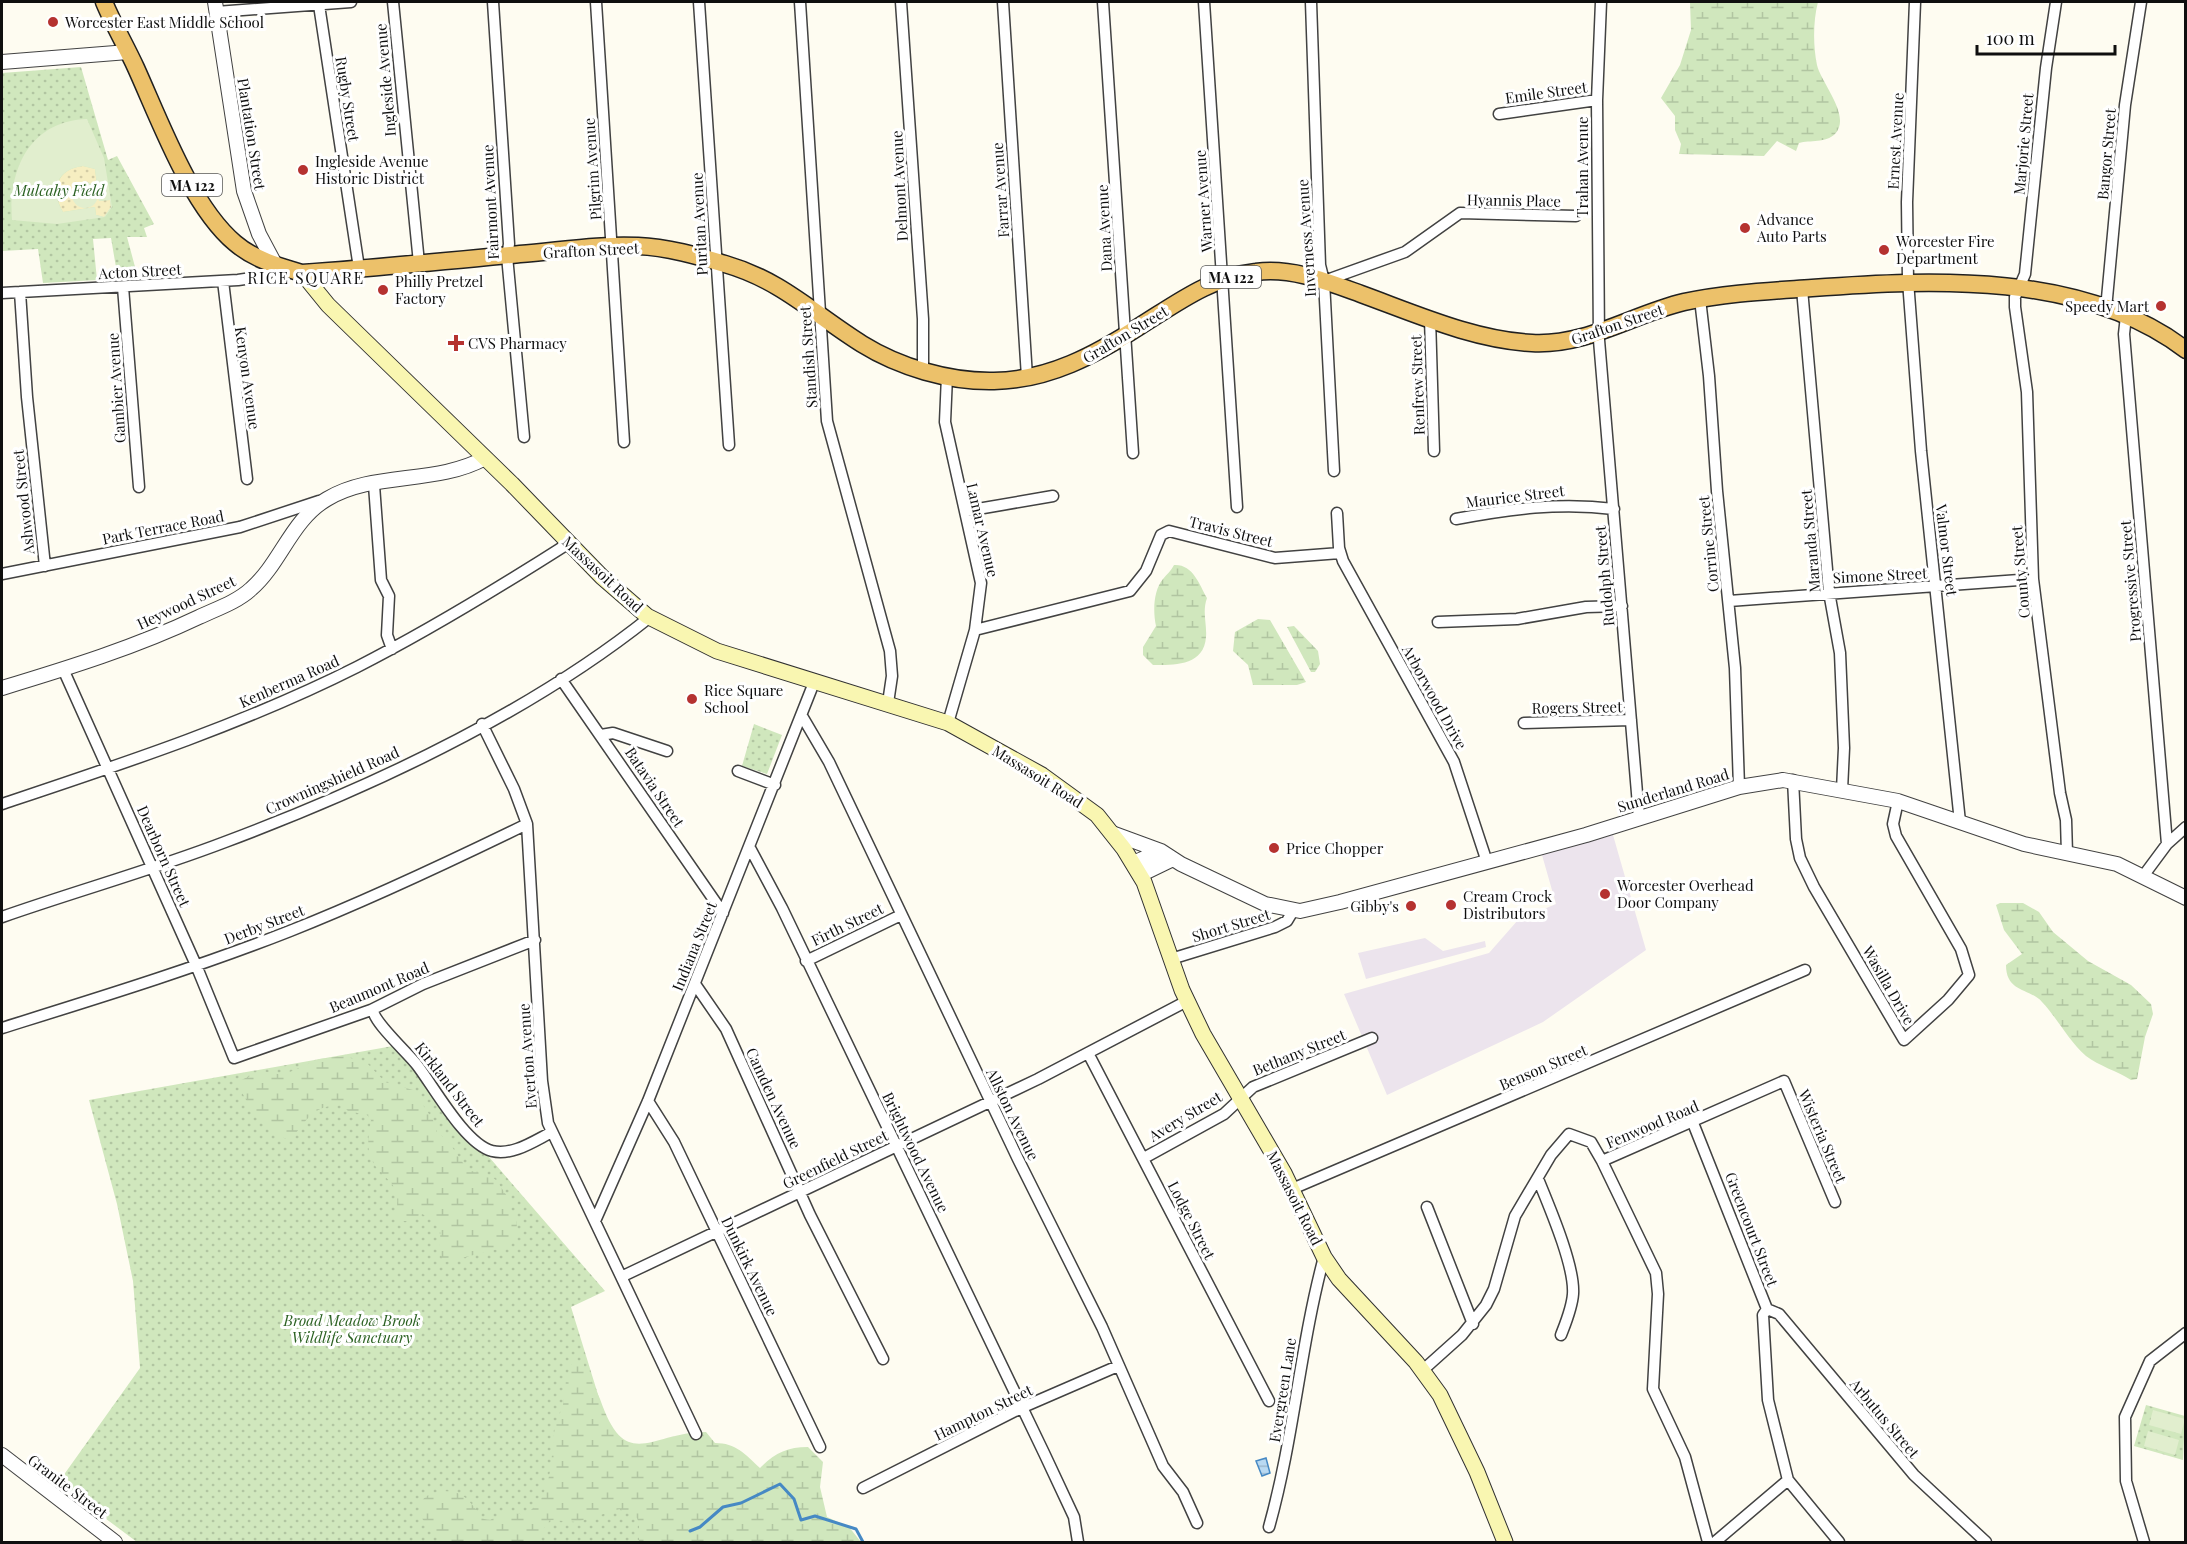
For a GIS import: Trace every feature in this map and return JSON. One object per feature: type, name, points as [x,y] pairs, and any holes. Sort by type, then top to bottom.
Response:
[{"type":"highway","name":"Grafton Street","points":[[104,2],[178,159],[207,212],[237,245],[276,266],[302,273],[613,247],[655,247],[716,261],[769,281],[873,350],[923,370],[947,376],[995,381],[1027,377],[1079,362],[1127,335],[1195,291],[1223,279],[1269,271],[1324,281],[1481,335],[1525,343],[1560,342],[1598,332],[1660,309],[1700,299],[1908,281],[1965,282],[2018,288],[2106,309],[2159,332],[2185,349]]},
{"type":"main road","name":"Massasoit Road","points":[[302,273],[309,285],[328,305],[485,458],[602,578],[650,617],[717,651],[948,723],[1058,786],[1090,809],[1112,833],[1137,869],[1187,1001],[1203,1034],[1292,1189],[1324,1257],[1339,1279],[1422,1370],[1440,1395],[1456,1426],[1505,1542]]},
{"type":"street","points":[[216,7],[319,5],[351,2]]},
{"type":"street","name":"Ingleside Avenue","points":[[393,2],[419,263]]},
{"type":"street","name":"Fairmont Avenue","points":[[493,2],[509,244],[507,256],[524,436]]},
{"type":"street","name":"Pilgrim Avenue","points":[[596,2],[624,442]]},
{"type":"street","name":"Puritan Avenue","points":[[699,2],[729,445]]},
{"type":"street","name":"Standish Street","points":[[800,2],[816,215],[827,421],[890,651],[892,676],[888,703]]},
{"type":"street","name":"Delmont Avenue","points":[[901,2],[923,330],[923,370]]},
{"type":"street","name":"Farrar Avenue","points":[[1003,2],[1027,377]]},
{"type":"street","name":"Dana Avenue","points":[[1103,2],[1127,335],[1133,453]]},
{"type":"street","name":"Warner Avenue","points":[[1203,2],[1237,507]]},
{"type":"street","name":"Inverness Avenue","points":[[1311,2],[1320,266],[1324,281],[1335,471]]},
{"type":"street","name":"Trahan Avenue","points":[[1598,332],[1597,100],[1601,2]]},
{"type":"street","name":"Ernest Avenue","points":[[1908,281],[1908,195],[1915,2]]},
{"type":"street","name":"Marjorie Street","points":[[2018,288],[2025,274],[2046,68],[2056,2]]},
{"type":"street","name":"Bangor Street","points":[[2106,309],[2125,105],[2141,2]]},
{"type":"street","name":"Rugby Street","points":[[319,5],[359,268]]},
{"type":"street","name":"Plantation Street","points":[[216,7],[244,192],[260,234],[276,266]]},
{"type":"street","points":[[2,62],[128,52]]},
{"type":"street","name":"Emile Street","points":[[1498,114],[1597,100]]},
{"type":"street","name":"Hyannis Place","points":[[1324,281],[1405,252],[1460,213],[1576,216]]},
{"type":"street","name":"Acton Street","points":[[2,292],[223,281],[265,276],[276,266]]},
{"type":"street","name":"Kenyon Avenue","points":[[223,281],[247,479]]},
{"type":"street","name":"Valmor Street","points":[[1908,281],[1921,451],[1960,822]]},
{"type":"street","name":"Gambier Avenue","points":[[123,287],[139,487]]},
{"type":"street","name":"County Street","points":[[2018,288],[2015,307],[2027,392],[2033,579],[2060,793],[2066,820],[2067,854]]},
{"type":"street","name":"Maranda Street","points":[[1802,289],[1829,592],[1840,653],[1842,790]]},
{"type":"street","name":"Ashwood Street","points":[[20,292],[28,409],[45,566]]},
{"type":"street","name":"Corrine Street","points":[[1700,299],[1736,681],[1739,787]]},
{"type":"street","name":"Progressive Street","points":[[2126,316],[2124,334],[2167,844]]},
{"type":"street","name":"Renfrew Street","points":[[1430,318],[1434,451]]},
{"type":"street","name":"Rudolph Street","points":[[1598,332],[1639,817]]},
{"type":"street","name":"Lamar Avenue","points":[[947,376],[945,422],[954,473],[966,511],[980,576],[980,603],[975,630],[948,723]]},
{"type":"street","name":"Heywood Street","points":[[2,688],[63,669],[180,626],[250,590],[265,575],[286,539],[327,498],[374,485],[448,473],[485,458]]},
{"type":"street","points":[[374,485],[381,580],[389,596],[387,635],[392,649]]},
{"type":"street","points":[[966,511],[1053,496]]},
{"type":"street","name":"Park Terrace Road","points":[[2,574],[240,527],[327,498]]},
{"type":"street","name":"Maurice Street","points":[[1456,519],[1535,507],[1574,504],[1614,509]]},
{"type":"street","points":[[1337,513],[1340,553]]},
{"type":"street","name":"Travis Street","points":[[975,630],[1130,591],[1146,571],[1161,535],[1169,531],[1275,558],[1340,553]]},
{"type":"street","name":"Kenberma Road","points":[[2,804],[109,767],[299,694],[392,649],[475,603],[569,543]]},
{"type":"street","name":"Arborwood Drive","points":[[1340,553],[1454,762],[1487,862]]},
{"type":"street","name":"Simone Street","points":[[1729,601],[2033,579]]},
{"type":"street","points":[[1438,622],[1517,619],[1586,607],[1622,606]]},
{"type":"street","name":"Crowningshield Road","points":[[2,917],[153,867],[314,808],[421,757],[482,724],[561,679],[619,642],[650,617]]},
{"type":"street","name":"Dearborn Street","points":[[63,669],[153,867],[234,1058]]},
{"type":"street","name":"Batavia Street","points":[[561,679],[602,735],[699,882],[723,913]]},
{"type":"street","name":"Indiana Street","points":[[595,1221],[648,1101],[815,680]]},
{"type":"street","name":"Allston Avenue","points":[[802,716],[829,762],[990,1100],[1102,1327],[1163,1466],[1183,1492],[1197,1523]]},
{"type":"street","name":"Rogers Street","points":[[1524,723],[1631,720]]},
{"type":"street","name":"Everton Avenue","points":[[482,724],[514,789],[527,824],[542,1081],[552,1132],[623,1276],[696,1434]]},
{"type":"street","points":[[602,735],[613,733],[667,751]]},
{"type":"street","points":[[738,771],[775,785]]},
{"type":"street","name":"Sunderland Road","points":[[1112,833],[1167,855],[1252,899],[1293,910],[1309,910],[1586,835],[1739,787],[1764,781],[1793,780],[1898,801],[2006,838],[2117,864],[2144,875],[2186,898]]},
{"type":"street","name":"Wasilla Drive","points":[[1793,780],[1796,839],[1800,858],[1814,887],[1904,1040],[1948,1000],[1969,975],[1961,949],[1896,836],[1893,824],[1898,801]]},
{"type":"street","name":"Derby Street","points":[[2,1028],[196,965],[349,907],[527,824]]},
{"type":"street","points":[[2144,875],[2167,844],[2186,827]]},
{"type":"street","name":"Brightwood Avenue","points":[[750,848],[773,888],[1074,1517],[1078,1542]]},
{"type":"street","points":[[1137,869],[1167,855]]},
{"type":"street","name":"Short Street","points":[[1171,959],[1275,927],[1287,921],[1293,910]]},
{"type":"street","name":"Firth Street","points":[[806,961],[901,915]]},
{"type":"street","name":"Beaumont Road","points":[[234,1058],[373,1009],[423,984],[535,940]]},
{"type":"street","name":"Benson Street","points":[[1292,1189],[1805,970]]},
{"type":"street","name":"Camden Avenue","points":[[695,984],[726,1029],[800,1192],[883,1359]]},
{"type":"street","name":"Greenfield Street","points":[[623,1276],[1088,1053],[1187,1001]]},
{"type":"street","name":"Kirkland Street","points":[[373,1009],[377,1020],[417,1064],[465,1130],[482,1146],[493,1151],[507,1152],[552,1132]]},
{"type":"street","name":"Bethany Street","points":[[1241,1099],[1253,1088],[1372,1038]]},
{"type":"street","name":"Lodge Street","points":[[1088,1053],[1269,1401]]},
{"type":"street","name":"Fenwood Road","points":[[1422,1370],[1473,1324],[1491,1297],[1515,1216],[1557,1147],[1569,1134],[1591,1142],[1602,1161],[1693,1123],[1784,1081]]},
{"type":"street","name":"Wisteria Street","points":[[1784,1081],[1835,1202]]},
{"type":"street","name":"Avery Street","points":[[1144,1158],[1224,1114],[1241,1099]]},
{"type":"street","name":"Dunkirk Avenue","points":[[648,1101],[667,1129],[820,1447]]},
{"type":"street","name":"Greencourt Street","points":[[1693,1123],[1767,1309],[1762,1315],[1765,1374],[1788,1480],[1839,1542]]},
{"type":"street","points":[[1602,1161],[1656,1273],[1659,1294],[1653,1389],[1685,1457],[1708,1542]]},
{"type":"street","points":[[1538,1179],[1550,1209],[1572,1281],[1572,1299],[1561,1335]]},
{"type":"street","points":[[1427,1207],[1473,1324]]},
{"type":"street","name":"Evergreen Lane","points":[[1269,1527],[1283,1476],[1309,1320],[1324,1257]]},
{"type":"street","name":"Arbutus Street","points":[[1767,1309],[1779,1314],[1914,1475],[1986,1542]]},
{"type":"street","points":[[2144,1542],[2126,1481],[2124,1417],[2150,1361],[2186,1333]]},
{"type":"street","name":"Hampton Street","points":[[863,1488],[1022,1408],[1118,1366]]},
{"type":"street","name":"Granite Street","points":[[2,1455],[115,1542]]},
{"type":"street","points":[[1715,1542],[1788,1480]]},
{"type":"shaded area","points":[[1613,835],[1646,950],[1543,1022],[1387,1095],[1344,994],[1489,953],[1518,920],[1556,904],[1542,855]]},
{"type":"shaded area","points":[[1425,938],[1443,951],[1485,941],[1486,947],[1366,979],[1358,953]]},
{"type":"green space","points":[[1690,2],[1818,2],[1814,25],[1816,58],[1820,72],[1838,109],[1839,127],[1835,134],[1823,140],[1799,143],[1796,151],[1777,141],[1764,156],[1679,154],[1681,144],[1675,130],[1675,116],[1661,98],[1680,65],[1691,30]]},
{"type":"green space","name":"Mulcahy Field","points":[[81,67],[108,160],[117,156],[154,224],[144,228],[147,237],[127,237],[138,278],[118,279],[111,238],[93,239],[97,280],[43,283],[38,249],[2,251],[2,73]]},
{"type":"green space","points":[[87,119],[104,158],[112,207],[105,217],[57,224],[12,220],[14,183],[27,151],[37,138],[51,128],[67,122]],"holes":[[[83,166],[95,169],[99,201],[110,200],[111,207],[104,217],[96,215],[95,207],[63,212],[56,189],[61,176],[74,168]]]},
{"type":"green space","points":[[85,182],[94,186],[98,195],[94,204],[85,208],[76,204],[72,195],[76,186]]},
{"type":"green space","points":[[1174,565],[1191,571],[1207,598],[1204,647],[1200,654],[1187,662],[1153,665],[1143,655],[1143,647],[1156,626],[1154,608],[1157,589]]},
{"type":"green space","points":[[1258,619],[1270,620],[1306,682],[1297,685],[1253,685],[1248,665],[1233,651],[1235,632]]},
{"type":"green space","points":[[1294,626],[1318,651],[1320,664],[1315,672],[1311,672],[1287,627]]},
{"type":"green space","points":[[754,724],[782,735],[767,774],[742,766]]},
{"type":"green space","points":[[2023,903],[2039,912],[2053,932],[2088,961],[2131,985],[2151,1004],[2153,1014],[2145,1037],[2137,1079],[2131,1080],[2086,1056],[2042,1002],[2010,981],[2006,965],[2022,954],[2004,930],[1996,905]]},
{"type":"green space","name":"Broad Meadow Brook Wildlife Sanctuary","points":[[393,1046],[605,1291],[571,1307],[612,1440],[738,1542],[137,1542],[58,1483],[140,1368],[133,1281],[117,1204],[89,1100]]},
{"type":"green space","points":[[344,1056],[367,1063],[385,1082],[413,1090],[433,1120],[437,1132],[448,1141],[463,1163],[471,1171],[489,1175],[496,1180],[511,1202],[511,1213],[517,1222],[516,1236],[502,1248],[445,1262],[439,1249],[440,1231],[432,1220],[422,1214],[409,1221],[401,1221],[395,1216],[397,1195],[394,1187],[375,1166],[369,1153],[368,1139],[371,1120],[367,1115],[348,1111],[341,1105],[324,1107],[312,1114],[292,1138],[284,1138],[256,1113],[241,1089],[239,1081],[261,1071],[283,1075],[319,1059]]},
{"type":"green space","points":[[574,1360],[583,1362],[610,1422],[620,1436],[630,1442],[642,1444],[706,1432],[715,1443],[735,1447],[760,1468],[782,1452],[808,1447],[823,1462],[820,1487],[827,1517],[849,1527],[861,1542],[639,1542],[637,1518],[620,1509],[577,1522],[550,1520],[534,1542],[437,1542],[437,1535],[423,1520],[418,1508],[424,1498],[431,1494],[444,1491],[458,1493],[469,1501],[484,1519],[490,1520],[507,1511],[524,1515],[541,1498],[549,1476],[556,1424],[563,1405],[566,1382]]},
{"type":"green space","points":[[2146,1405],[2185,1416],[2183,1460],[2134,1446]]},
{"type":"green space","points":[[2153,1410],[2185,1419],[2181,1434],[2149,1425]]},
{"type":"green space","points":[[2148,1431],[2179,1440],[2175,1455],[2144,1446]]},
{"type":"sand","points":[[83,166],[95,169],[99,201],[110,200],[111,207],[104,217],[96,215],[95,207],[63,212],[59,204],[58,182],[67,172]]},
{"type":"water","points":[[1266,1458],[1270,1473],[1262,1476],[1256,1461]]},
{"type":"waterway","points":[[690,1531],[700,1527],[723,1507],[741,1503],[780,1484],[794,1499],[801,1520],[815,1516],[856,1529],[863,1542]]},
{"type":"place","name":"Worcester East Middle School","points":[[53,22]]},
{"type":"place","name":"Ingleside Avenue Historic District","points":[[303,170]]},
{"type":"place","name":"Advance Auto Parts","points":[[1745,228]]},
{"type":"place","name":"Worcester Fire Department","points":[[1884,250]]},
{"type":"place","name":"Philly Pretzel Factory","points":[[383,290]]},
{"type":"place","name":"Speedy Mart","points":[[2161,306]]},
{"type":"place","name":"CVS Pharmacy","points":[[456,343]]},
{"type":"place","name":"Rice Square School","points":[[692,699]]},
{"type":"place","name":"Price Chopper","points":[[1274,848]]},
{"type":"place","name":"Worcester Overhead Door Company","points":[[1605,894]]},
{"type":"place","name":"Cream Crock Distributors","points":[[1451,905]]},
{"type":"place","name":"Gibby's","points":[[1411,906]]},
{"type":"district","name":"RICE SQUARE","points":[[306,277]]}]
